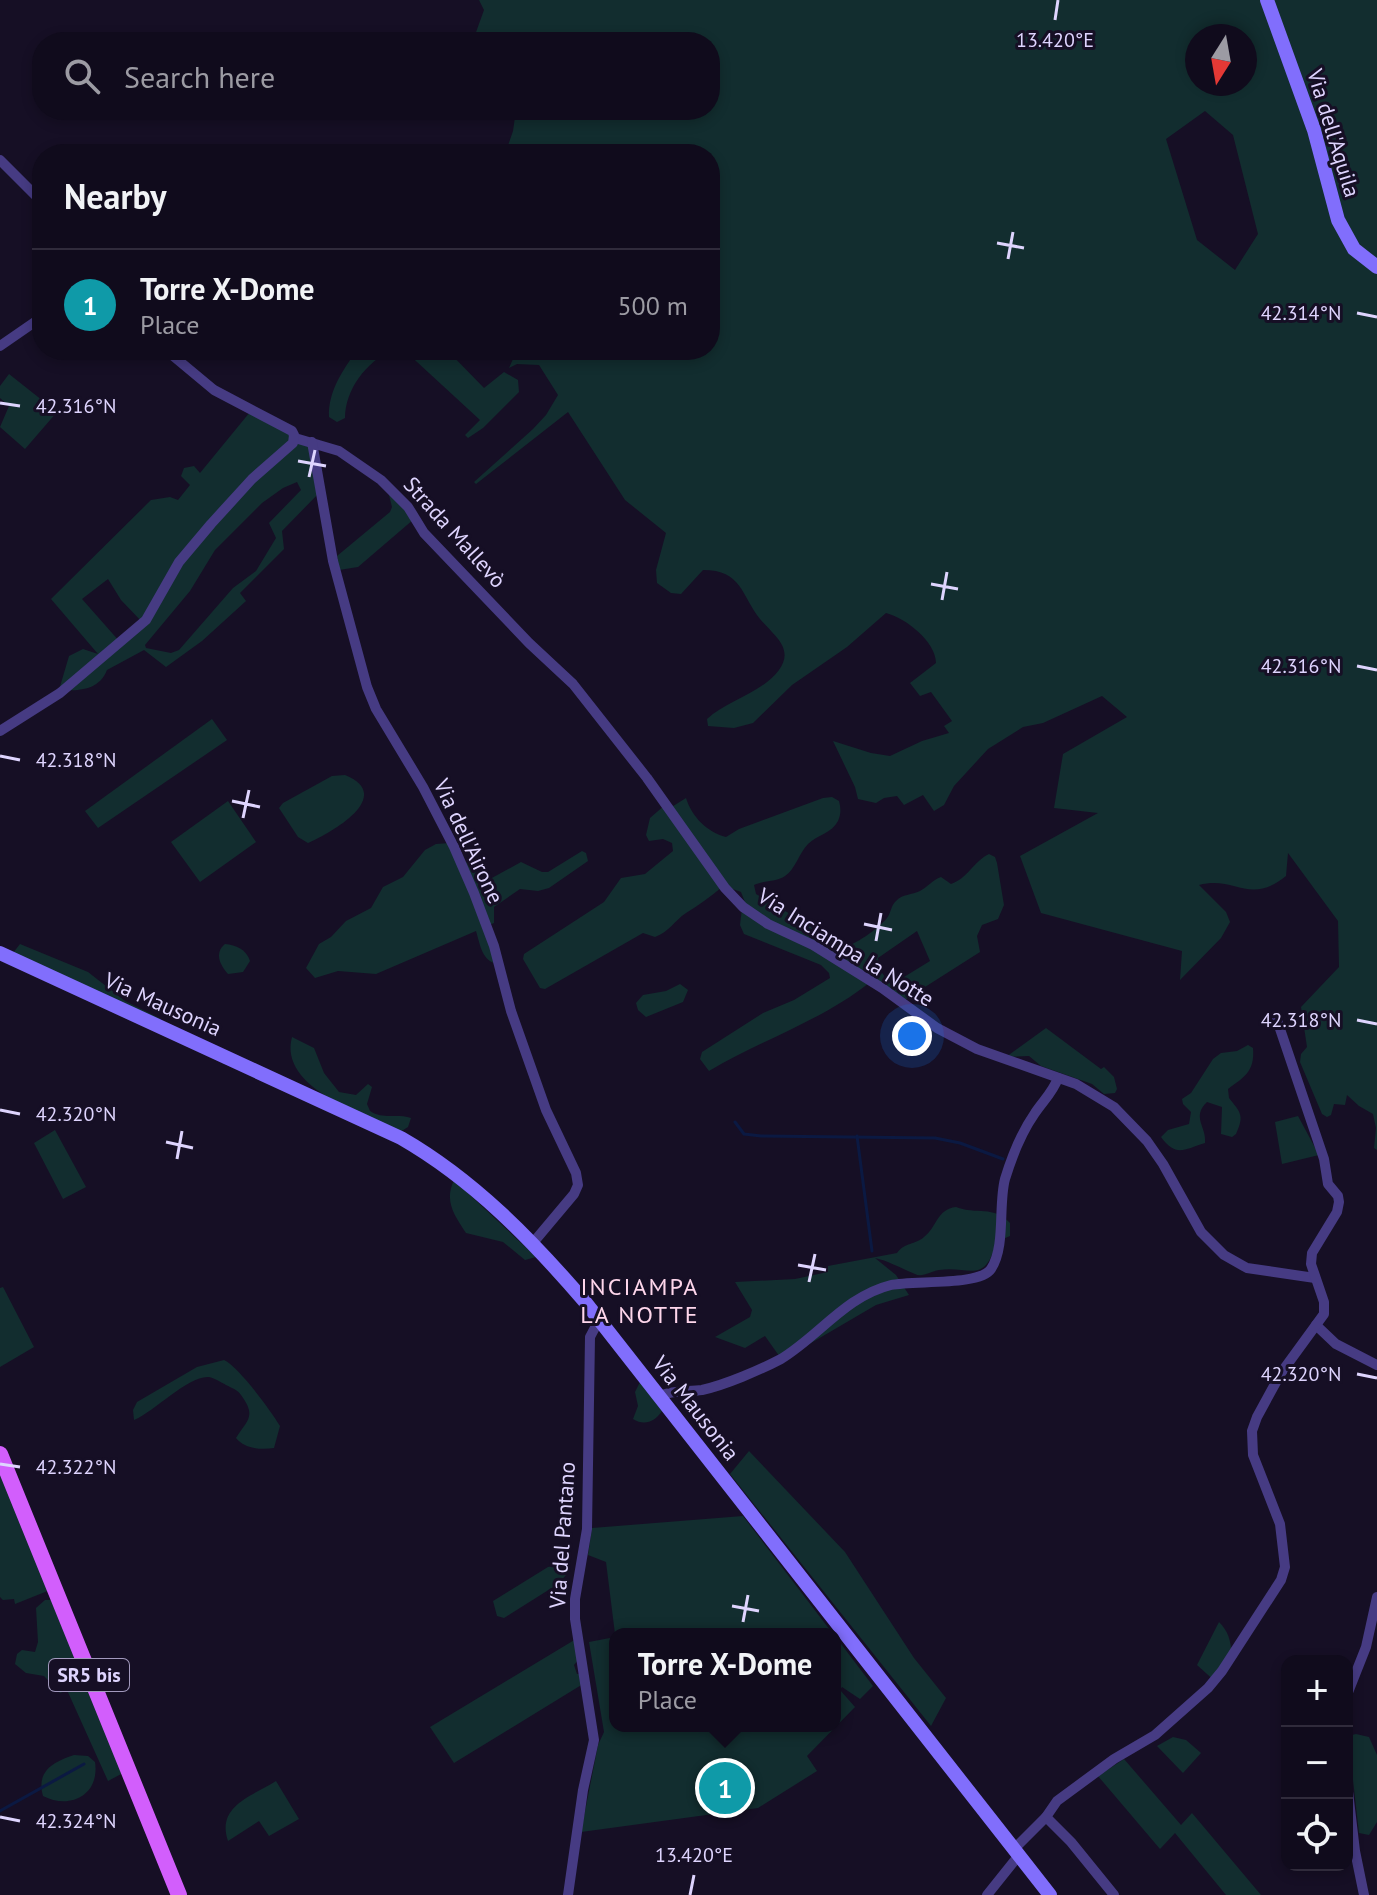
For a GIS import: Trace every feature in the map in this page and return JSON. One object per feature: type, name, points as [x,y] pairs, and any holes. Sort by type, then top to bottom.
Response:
[{"type":"main road","name":"Via dell'Aquila","points":[[1267,0],[1314,130],[1338,220],[1354,249],[1377,267]]},
{"type":"main road","name":"Via Mausonia","points":[[0,953],[401,1138],[467,1183],[532,1244],[599,1320],[1050,1895]]},
{"type":"main road","name":"SR5 bis","points":[[0,1454],[179,1895]]},
{"type":"street","points":[[0,160],[32,192]]},
{"type":"street","points":[[0,346],[32,324]]},
{"type":"street","points":[[0,731],[60,693],[146,620],[179,562],[252,479],[288,449],[295,438],[288,429],[214,390],[178,360]]},
{"type":"street","name":"Strada Mallevò","points":[[295,438],[339,451],[381,480],[408,507],[424,533],[529,643],[573,684],[599,716]]},
{"type":"street","name":"Via dell'Airone","points":[[312,442],[333,561],[367,687],[376,709],[423,787],[454,847],[494,946],[511,1011],[546,1110],[578,1179],[574,1194],[532,1244]]},
{"type":"street","name":"Via Inciampa la Notte","points":[[599,716],[725,888],[743,907],[768,924],[813,945],[882,988],[937,1028],[977,1049],[1076,1084],[1114,1107],[1147,1141],[1201,1232],[1224,1255],[1247,1268],[1315,1278]]},
{"type":"street","points":[[987,1895],[1057,1801],[1114,1759],[1155,1735],[1208,1688],[1281,1580],[1285,1567],[1280,1524],[1253,1455],[1252,1431],[1281,1373],[1324,1314],[1325,1305],[1311,1264],[1312,1253],[1337,1212],[1339,1202],[1328,1184],[1324,1159],[1277,1020]]},
{"type":"street","points":[[660,1396],[709,1388],[777,1361],[854,1301],[878,1289],[901,1283],[967,1280],[984,1276],[992,1268],[995,1257],[1004,1184],[1011,1162],[1024,1130],[1058,1078]]},
{"type":"street","name":"Via del Pantano","points":[[568,1895],[583,1790],[594,1740],[575,1619],[575,1599],[587,1529],[590,1337],[599,1320]]},
{"type":"street","points":[[1316,1325],[1336,1344],[1377,1365]]},
{"type":"street","points":[[1353,1680],[1366,1647],[1377,1597]]},
{"type":"street","points":[[1349,1799],[1364,1895]]},
{"type":"street","points":[[1046,1817],[1071,1842],[1114,1895]]},
{"type":"green space","points":[[479,0],[1263,0],[1311,131],[1334,222],[1377,272],[1377,1150],[1374,1148],[1376,1128],[1373,1114],[1347,1095],[1345,1105],[1334,1104],[1331,1115],[1327,1117],[1322,1114],[1300,1062],[1301,1054],[1307,1047],[1301,1007],[1339,967],[1338,921],[1288,853],[1286,876],[1262,889],[1212,883],[1199,885],[1226,912],[1230,922],[1221,938],[1180,980],[1182,951],[1041,913],[1020,856],[1098,813],[1054,808],[1063,754],[1127,717],[1102,696],[1043,723],[1023,727],[988,749],[954,786],[944,805],[934,811],[923,795],[904,805],[897,796],[876,803],[858,799],[833,741],[890,756],[949,733],[944,726],[952,721],[931,692],[920,696],[910,683],[936,663],[931,647],[911,625],[886,613],[847,647],[792,685],[753,723],[734,728],[708,726],[707,719],[715,712],[772,678],[785,655],[780,642],[733,579],[716,571],[703,570],[681,594],[671,593],[657,583],[656,570],[666,533],[625,500],[568,412],[476,484],[474,482],[533,429],[558,395],[539,365],[517,364],[509,368],[513,360],[720,360],[720,144],[508,144],[515,120],[720,120],[720,32],[476,32],[484,10]],"holes":[[[1205,111],[1233,135],[1258,234],[1235,270],[1197,240],[1166,139]]]},
{"type":"green space","points":[[1271,0],[1377,0],[1377,262],[1357,246],[1341,219]]},
{"type":"green space","points":[[350,360],[377,360],[353,387],[345,418],[337,422],[329,417],[329,407]]},
{"type":"green space","points":[[415,360],[457,360],[484,388],[504,372],[518,380],[519,392],[483,428],[468,438],[465,435],[480,420]]},
{"type":"green space","points":[[9,374],[57,412],[25,449],[0,427],[9,406],[0,398],[0,386]]},
{"type":"green space","points":[[250,412],[310,443],[321,491],[282,531],[284,549],[240,593],[246,601],[202,641],[166,667],[144,650],[107,670],[93,686],[80,690],[59,690],[69,656],[83,649],[98,654],[51,599],[151,500],[170,497],[178,500],[190,485],[181,476],[184,468],[194,466],[200,473]],"holes":[[[297,482],[301,490],[269,523],[276,538],[256,571],[233,588],[179,650],[171,653],[146,648],[145,645],[190,591],[215,550],[262,503]],[[108,579],[121,600],[144,624],[120,642],[82,599]]]},
{"type":"green space","points":[[388,491],[414,519],[358,567],[339,570],[337,556],[390,512],[392,507]]},
{"type":"green space","points":[[212,719],[227,740],[98,828],[85,811]]},
{"type":"green space","points":[[345,775],[359,784],[364,793],[362,803],[331,831],[308,843],[298,837],[279,808],[332,776]]},
{"type":"green space","points":[[832,797],[839,801],[840,814],[835,825],[808,844],[785,876],[754,885],[756,894],[839,947],[844,947],[878,927],[898,899],[920,891],[941,877],[951,884],[989,854],[995,857],[997,863],[1004,905],[998,919],[982,925],[977,936],[980,952],[903,1001],[744,906],[741,892],[727,887],[670,808],[686,798],[701,823],[726,837],[739,829]],"holes":[[[917,931],[930,961],[891,985],[880,970],[878,958]]]},
{"type":"green space","points":[[228,801],[256,842],[200,882],[171,842]]},
{"type":"green space","points":[[665,805],[722,887],[660,935],[655,937],[643,933],[545,989],[540,988],[523,959],[524,954],[604,902],[621,878],[645,874],[673,851],[672,843],[663,839],[649,841],[646,835],[650,818]]},
{"type":"green space","points":[[450,843],[498,964],[485,956],[476,931],[376,974],[338,971],[315,978],[306,968],[319,944],[331,937],[346,921],[371,908],[383,887],[403,877],[425,850],[436,844]]},
{"type":"green space","points":[[582,851],[586,853],[588,861],[549,888],[538,891],[520,889],[494,907],[494,923],[489,925],[462,860],[476,867],[481,884],[521,862],[548,872]]},
{"type":"green space","points":[[742,908],[869,983],[811,1019],[709,1071],[700,1059],[702,1052],[763,1013],[794,1000],[830,978],[821,965],[744,934],[740,925]]},
{"type":"green space","points":[[20,944],[88,972],[125,1001],[161,1019],[13,953]]},
{"type":"green space","points":[[225,944],[246,953],[250,961],[243,972],[228,974],[223,967],[219,955]]},
{"type":"green space","points":[[680,984],[688,990],[683,1002],[646,1017],[638,1010],[636,1003],[643,995],[666,991]]},
{"type":"green space","points":[[1046,1028],[1101,1069],[1104,1067],[1114,1077],[1115,1093],[1104,1094],[1092,1084],[1041,1066],[1029,1056],[1006,1057]]},
{"type":"green space","points":[[292,1037],[314,1048],[324,1073],[339,1092],[356,1095],[368,1084],[372,1087],[367,1104],[370,1111],[411,1118],[408,1127],[400,1132],[347,1108],[311,1085],[298,1071],[291,1055]]},
{"type":"green space","points":[[1248,1045],[1253,1048],[1250,1068],[1228,1089],[1229,1098],[1240,1114],[1236,1134],[1232,1137],[1221,1134],[1222,1107],[1207,1102],[1200,1112],[1205,1143],[1180,1150],[1171,1147],[1161,1137],[1168,1130],[1189,1124],[1191,1112],[1182,1099],[1191,1093],[1213,1059],[1221,1053],[1237,1051]]},
{"type":"green space","points":[[1298,1116],[1319,1155],[1282,1164],[1275,1122]]},
{"type":"green space","points":[[55,1130],[86,1187],[63,1199],[34,1143]]},
{"type":"green space","points":[[454,1180],[536,1257],[525,1260],[503,1242],[466,1233],[450,1201]]},
{"type":"green space","points":[[956,1207],[998,1214],[1010,1223],[1010,1236],[996,1242],[992,1256],[981,1269],[949,1269],[918,1275],[875,1258],[896,1275],[909,1295],[876,1305],[782,1360],[765,1336],[745,1348],[715,1337],[750,1317],[752,1310],[735,1282],[795,1279],[828,1272],[828,1266],[897,1253],[924,1237],[945,1211]]},
{"type":"green space","points":[[3,1287],[34,1347],[0,1367],[0,1288]]},
{"type":"green space","points":[[224,1360],[246,1380],[280,1426],[274,1448],[254,1448],[236,1438],[249,1418],[249,1408],[238,1392],[209,1377],[182,1387],[134,1420],[133,1410],[137,1402],[197,1367]]},
{"type":"green space","points":[[640,1382],[662,1411],[653,1420],[645,1422],[633,1419],[638,1406],[635,1392]]},
{"type":"green space","points":[[749,1451],[845,1552],[914,1658],[946,1698],[931,1726],[730,1474]]},
{"type":"green space","points":[[0,1469],[50,1590],[15,1604],[14,1599],[3,1600],[0,1597]]},
{"type":"green space","points":[[743,1516],[828,1628],[614,1628],[606,1562],[588,1555],[592,1528]]},
{"type":"green space","points":[[558,1565],[566,1570],[566,1575],[558,1584],[504,1618],[497,1616],[493,1601],[548,1567]]},
{"type":"green space","points":[[45,1600],[52,1600],[123,1773],[108,1781],[67,1690],[60,1693],[44,1676],[26,1673],[15,1664],[17,1654],[22,1650],[35,1652],[38,1642],[36,1608]]},
{"type":"green space","points":[[1219,1622],[1228,1636],[1231,1653],[1227,1670],[1217,1683],[1197,1665]]},
{"type":"green space","points":[[609,1638],[609,1732],[831,1732],[807,1756],[817,1771],[758,1808],[581,1832],[598,1745],[604,1732],[589,1642]]},
{"type":"green space","points":[[576,1639],[579,1659],[574,1665],[577,1674],[581,1674],[583,1684],[454,1763],[430,1727]]},
{"type":"green space","points":[[841,1644],[873,1686],[860,1699],[842,1687]]},
{"type":"green space","points":[[841,1691],[855,1707],[841,1721]]},
{"type":"green space","points":[[1353,1735],[1369,1737],[1377,1755],[1377,1822],[1369,1835],[1359,1833],[1353,1780]]},
{"type":"green space","points":[[1173,1737],[1186,1740],[1201,1753],[1183,1773],[1157,1746]]},
{"type":"green space","points":[[74,1755],[88,1756],[95,1762],[93,1783],[88,1791],[73,1800],[53,1800],[43,1796],[41,1787],[44,1774],[59,1761]]},
{"type":"green space","points":[[1124,1759],[1181,1825],[1192,1813],[1261,1895],[1226,1895],[1175,1833],[1160,1849],[1098,1776]]},
{"type":"green space","points":[[276,1781],[299,1819],[269,1836],[259,1821],[228,1841],[227,1819],[232,1811],[247,1797]]},
{"type":"waterway","points":[[735,1122],[744,1134],[761,1136],[935,1138],[960,1143],[1003,1159]]},
{"type":"waterway","points":[[857,1136],[872,1251]]},
{"type":"waterway","points":[[0,1811],[84,1764]]},
{"type":"place","name":"Torre X-Dome","points":[[725,1788]]},
{"type":"district","name":"INCIAMPA LA NOTTE","points":[[640,1301]]}]
